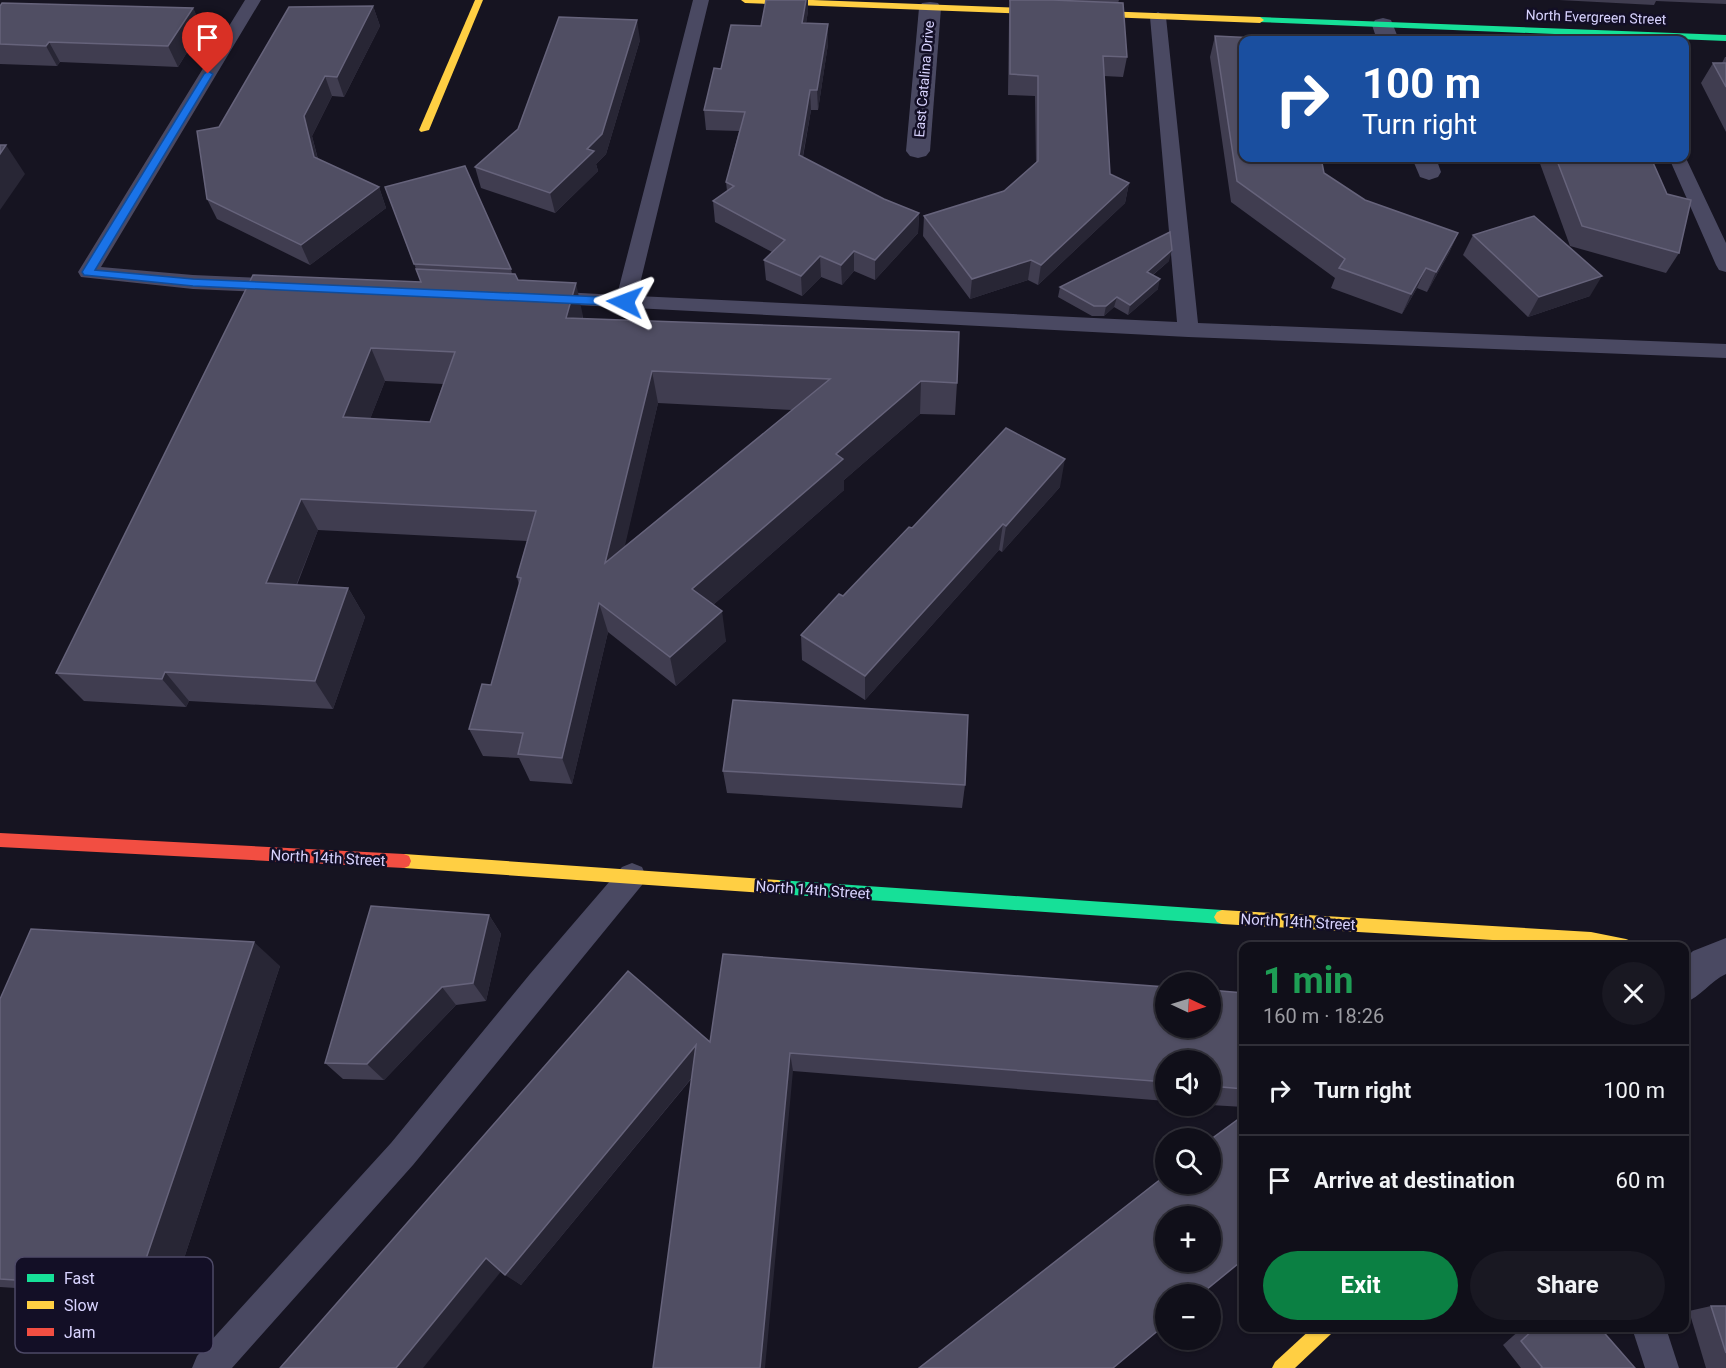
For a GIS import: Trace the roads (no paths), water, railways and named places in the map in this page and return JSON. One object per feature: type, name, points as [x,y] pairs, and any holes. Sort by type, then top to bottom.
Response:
[{"type":"street","points":[[424,130],[479,0]]},
{"type":"street","name":"North Evergreen Street","points":[[745,0],[1158,18],[1386,33],[1564,36]]},
{"type":"street","name":"East Catalina Drive","points":[[918,151],[930,8]]},
{"type":"street","name":"North Evergreen Street","points":[[1689,38],[1726,38]]},
{"type":"street","name":"North 14th Street","points":[[0,840],[632,876],[1025,906],[1591,939],[1606,942]]},
{"type":"street","points":[[1281,1368],[1321,1332]]},
{"type":"lane","points":[[253,0],[88,272],[193,282],[298,287]]},
{"type":"lane","points":[[625,302],[701,0]]},
{"type":"lane","points":[[1158,18],[1188,330]]},
{"type":"lane","points":[[1680,162],[1726,265]]},
{"type":"lane","points":[[520,297],[1188,330],[1726,351]]},
{"type":"lane","points":[[210,1368],[402,1154],[540,984],[632,876]]},
{"type":"lane","points":[[1650,1332],[1662,1368]]}]
